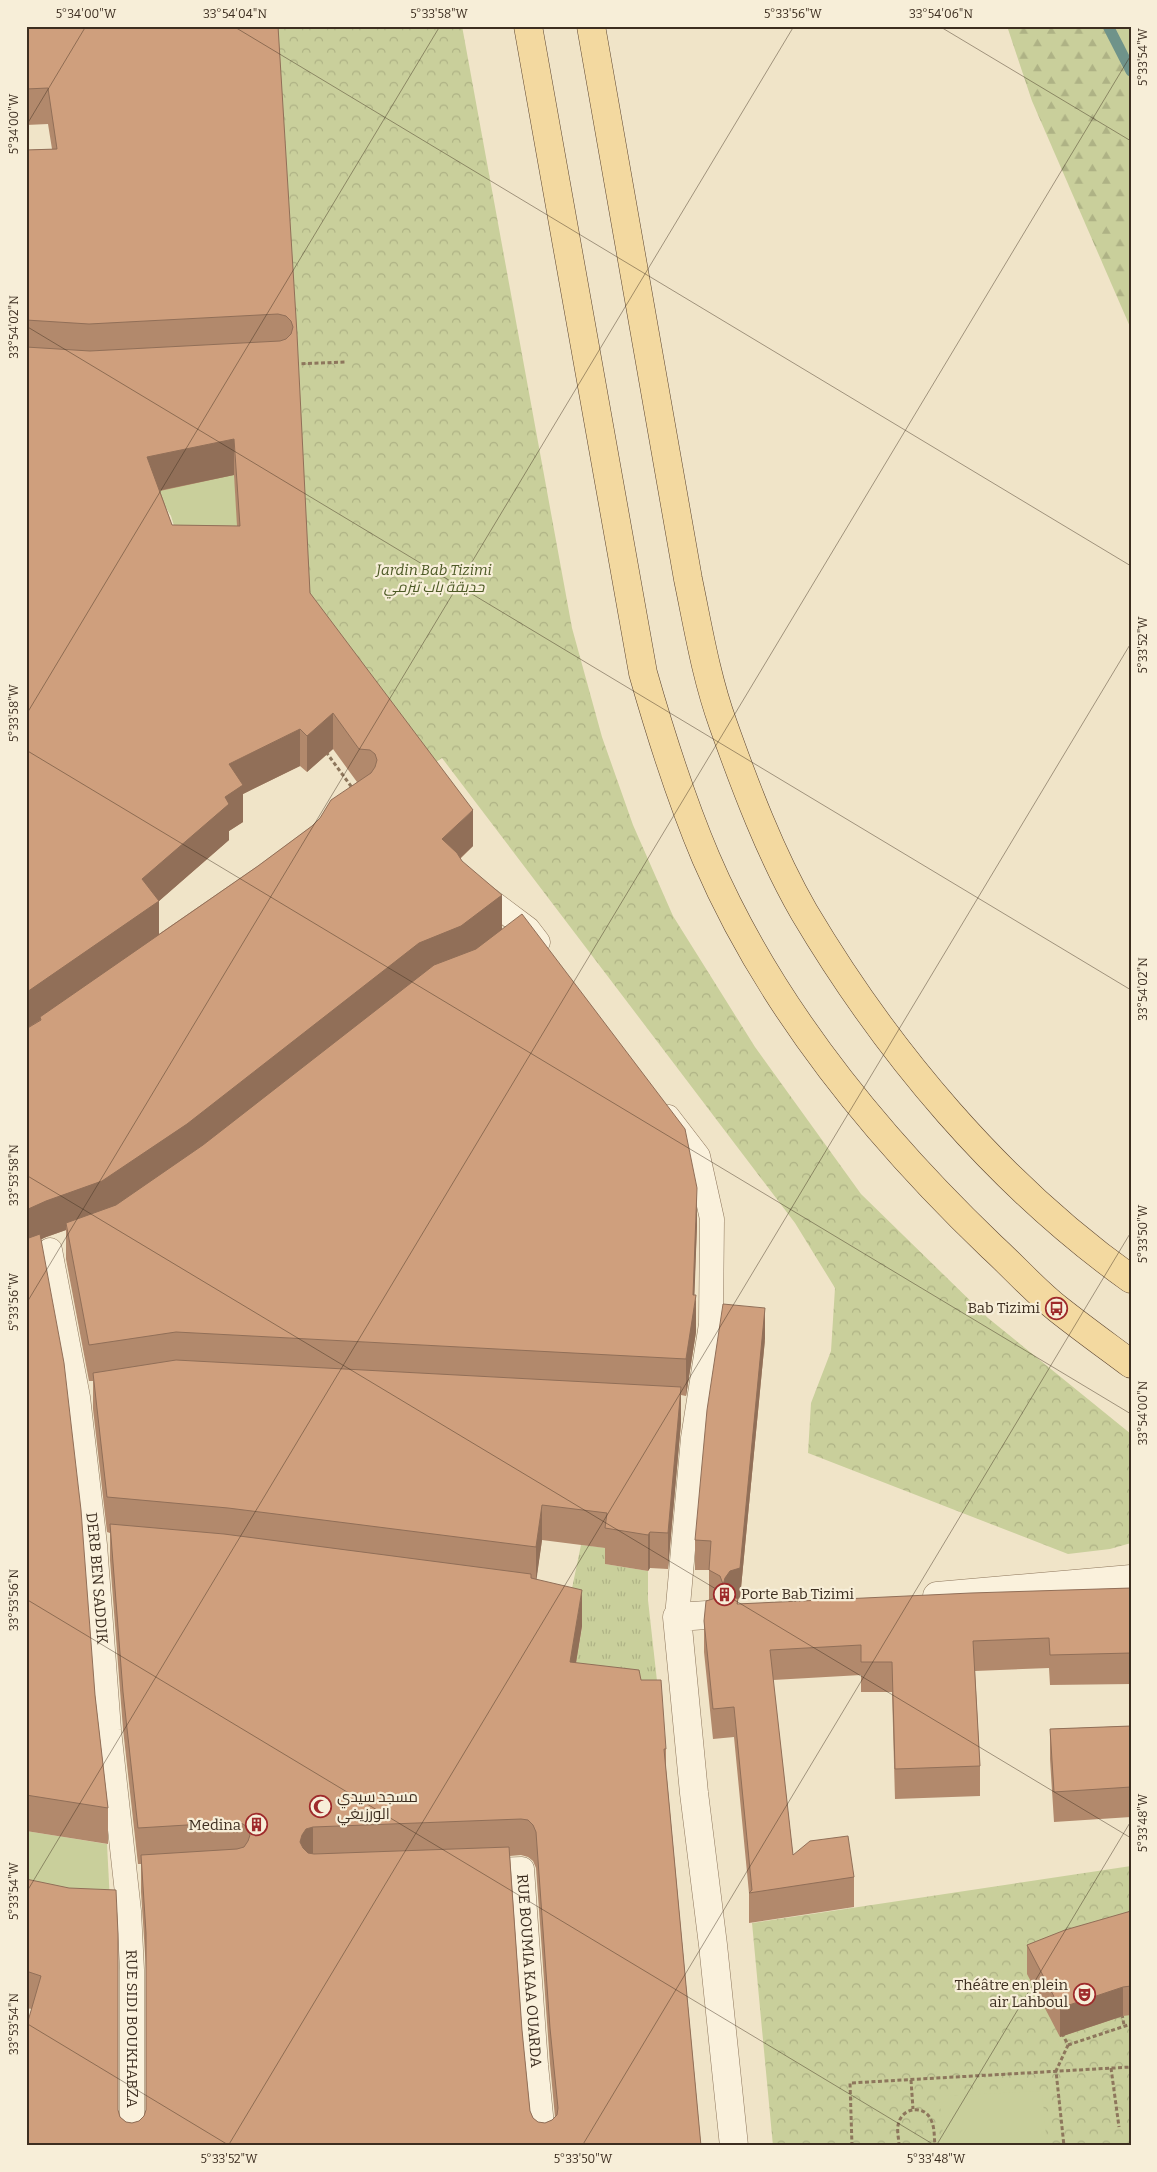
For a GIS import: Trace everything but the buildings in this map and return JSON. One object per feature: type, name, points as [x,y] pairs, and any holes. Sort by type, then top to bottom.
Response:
[{"type":"main road","points":[[528,26],[642,673],[669,764],[707,859],[745,937],[789,1009],[838,1077],[896,1148],[957,1214],[1056,1308],[1131,1364]]},
{"type":"main road","points":[[591,26],[686,569],[704,656],[722,722],[772,846],[804,910],[856,992],[905,1058],[951,1114],[1032,1198],[1097,1255],[1131,1279]]},
{"type":"street","points":[[470,886],[520,934],[551,960]]},
{"type":"street","points":[[657,1101],[698,1156],[712,1219],[710,1324],[689,1410],[694,1438],[677,1617],[694,1793],[714,1944],[734,2146]]},
{"type":"street","name":"DERB BEN SADDIK","points":[[26,1262],[58,1247],[88,1395],[104,1545],[109,1730],[134,1878],[119,1911]]},
{"type":"street","points":[[916,1598],[1131,1579]]},
{"type":"street","points":[[677,1617],[707,1615]]},
{"type":"street","name":"RUE BOUMIA KAA OUARDA","points":[[453,1872],[522,1869],[544,2146]]},
{"type":"street","name":"RUE SIDI BOUKHABZA","points":[[119,1911],[132,1970],[132,2146]]},
{"type":"path","points":[[288,364],[346,362]]},
{"type":"path","points":[[324,749],[358,794]]},
{"type":"path","points":[[1121,2007],[1124,2025]]},
{"type":"path","points":[[1064,2146],[1056,2071],[1068,2045],[1131,2024]]},
{"type":"path","points":[[1059,2028],[1068,2045]]},
{"type":"path","points":[[852,2146],[850,2083],[1131,2067]]},
{"type":"path","points":[[1111,2068],[1119,2127]]},
{"type":"path","points":[[910,2080],[913,2110]]},
{"type":"path","points":[[899,2146],[898,2124],[908,2111],[913,2110],[924,2112],[931,2120],[935,2146]]},
{"type":"green space","name":"Jardin Bab Tizimi حديقة باب تيزمي","points":[[276,26],[462,26],[572,628],[602,737],[633,825],[673,916],[755,1047],[861,1194],[988,1318],[1131,1434],[1131,1543],[1110,1549],[1068,1554],[808,1453],[811,1403],[831,1351],[835,1288],[795,1223],[442,758],[419,774],[310,629]]},
{"type":"green space","points":[[1007,26],[1131,26],[1131,329],[1032,101]]},
{"type":"green space","points":[[234,468],[240,562],[185,562],[171,516],[156,491]]},
{"type":"green space","points":[[581,1545],[607,1548],[605,1564],[648,1571],[648,1600],[661,1717],[570,1699],[582,1627],[565,1622]]},
{"type":"green space","points":[[26,1831],[107,1844],[110,1902],[26,1889]]},
{"type":"green space","points":[[1131,1866],[1131,2146],[773,2146],[752,1923]]},
{"type":"green space","points":[[1042,2091],[1047,2146],[944,2146],[939,2096]]},
{"type":"waterway","points":[[1108,26],[1131,71]]},
{"type":"place","name":"Bab Tizimi","points":[[1056,1308]]},
{"type":"place","name":"Porte Bab Tizimi","points":[[725,1594]]},
{"type":"place","name":"مسجد سيدي الورزيغي","points":[[321,1806]]},
{"type":"place","name":"Medina","points":[[257,1825]]},
{"type":"place","name":"Théâtre en plein air Lahboul","points":[[1084,1994]]}]
